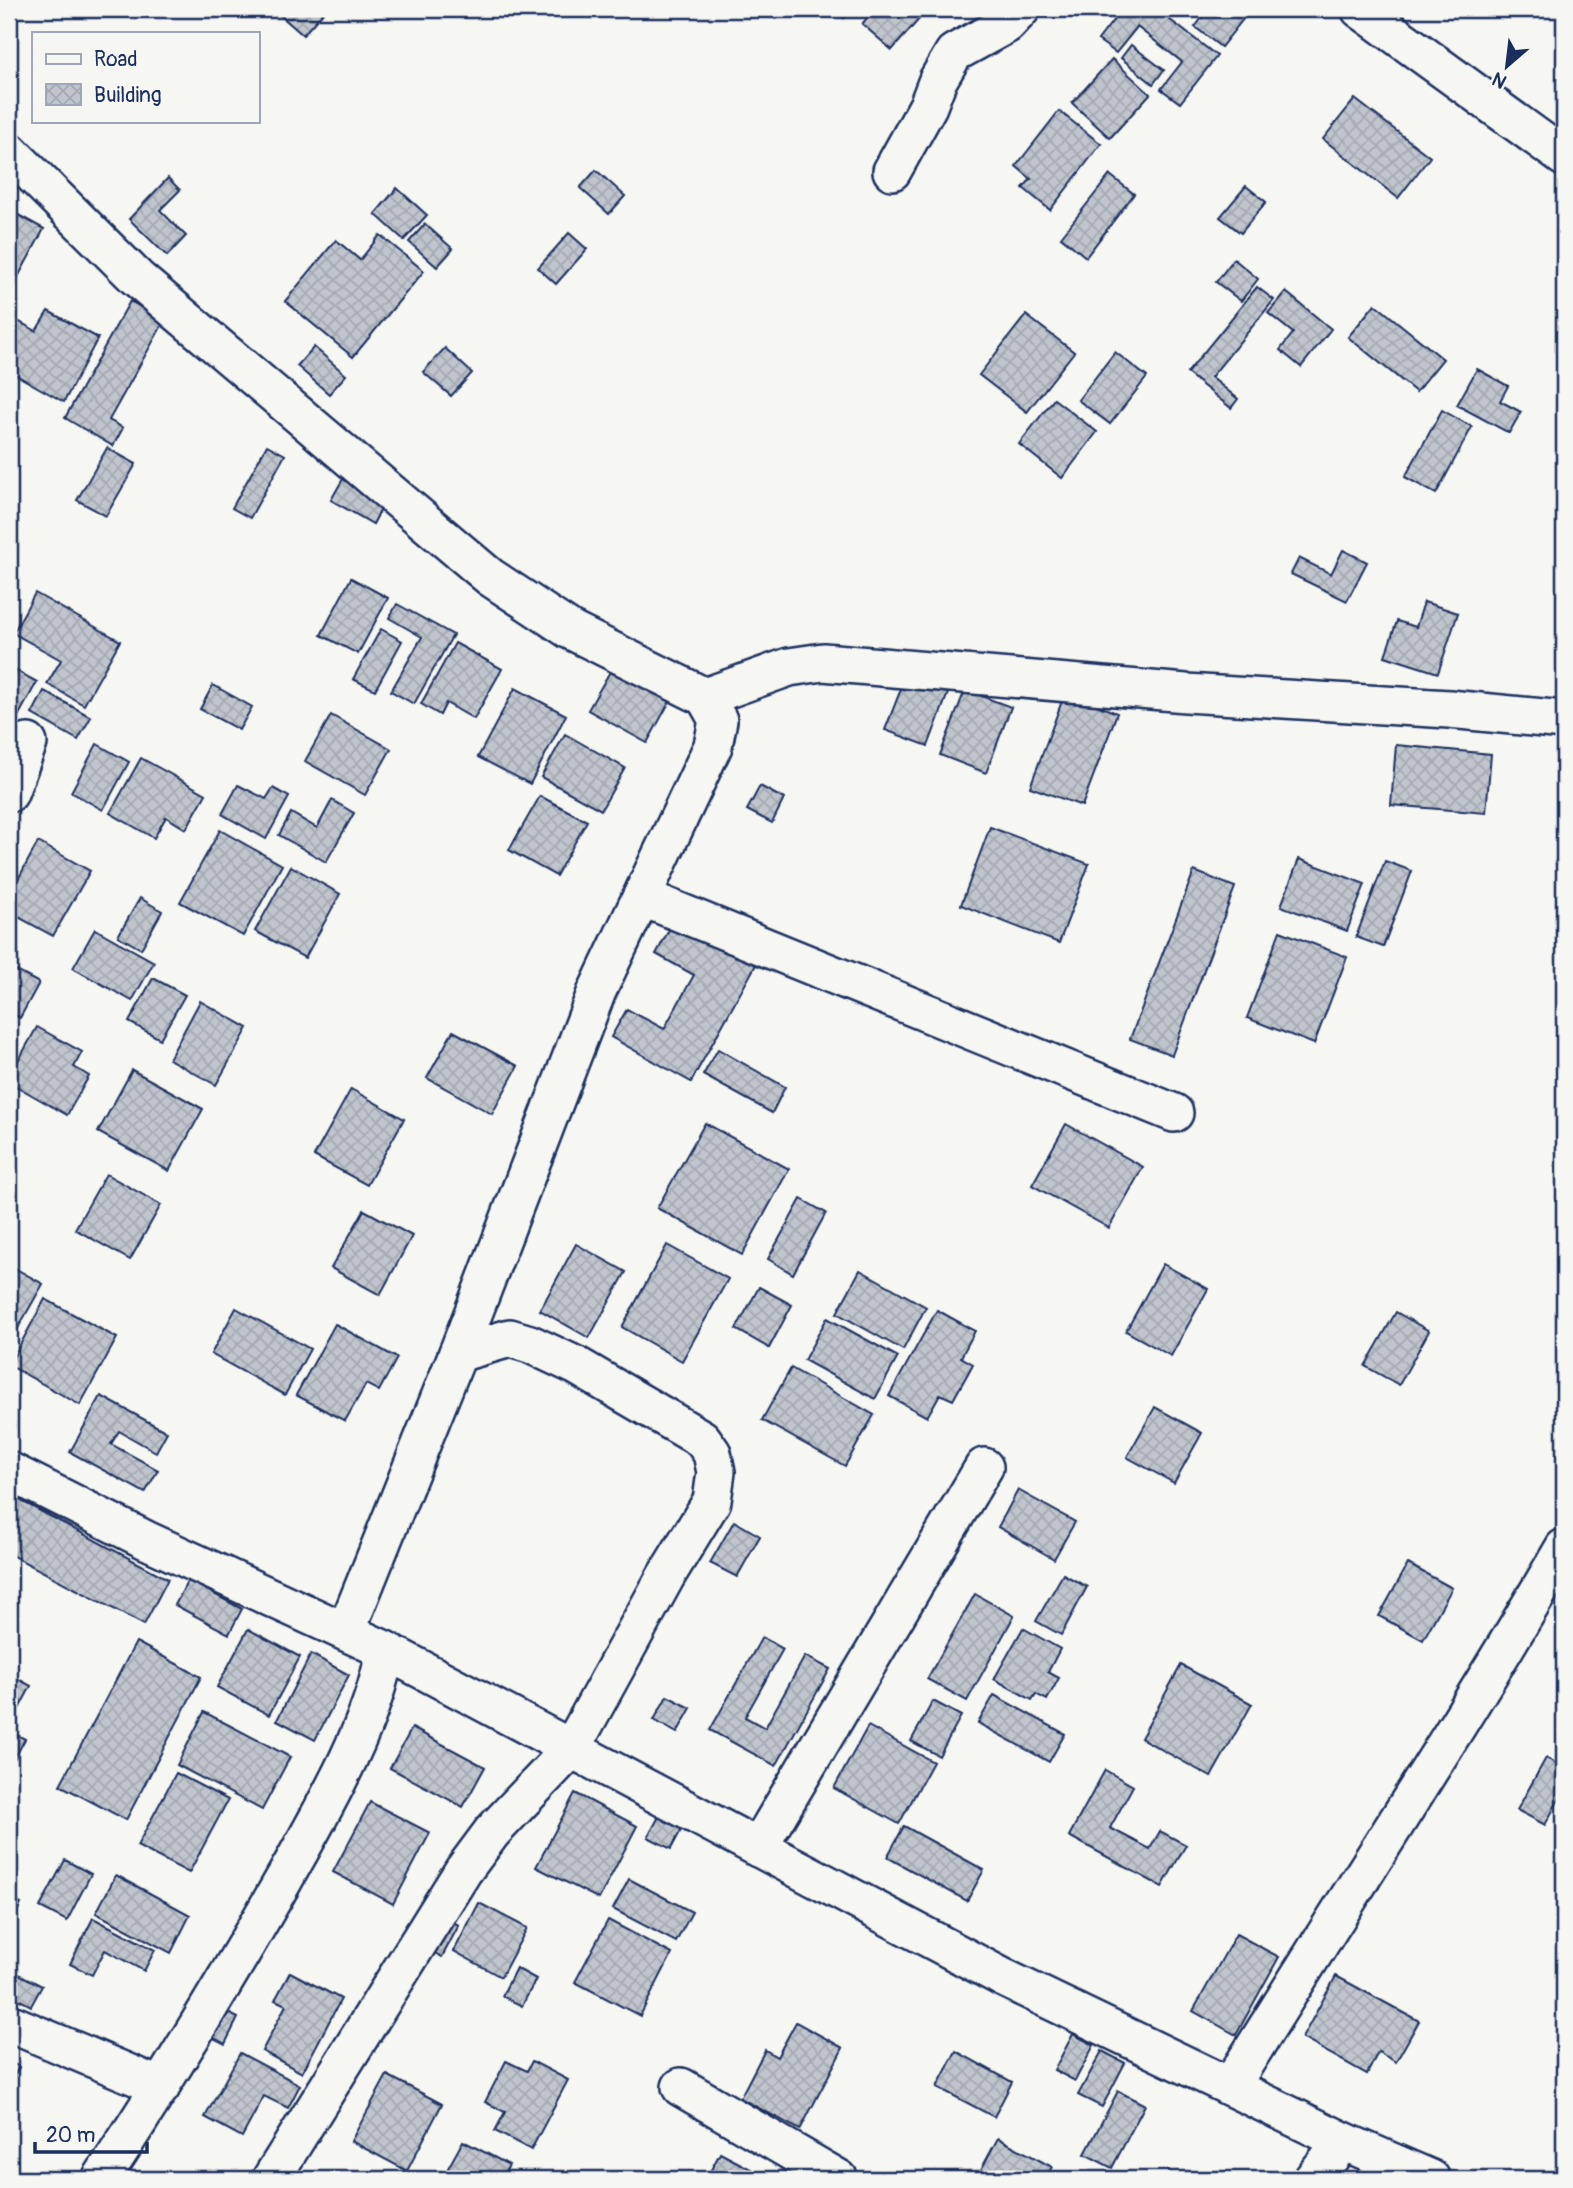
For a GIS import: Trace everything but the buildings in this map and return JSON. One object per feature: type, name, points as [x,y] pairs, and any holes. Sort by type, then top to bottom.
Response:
[{"type":"street","points":[[892,171],[928,106],[937,80],[954,53],[1007,24],[1021,9]]},
{"type":"street","points":[[1360,9],[1564,157]]},
{"type":"street","points":[[9,152],[137,278],[490,577],[570,630],[705,697],[718,720],[713,747],[597,991],[458,1353],[346,1631]]},
{"type":"street","points":[[705,697],[789,667],[823,662],[1186,693],[1449,709],[1564,720]]},
{"type":"street","points":[[9,793],[29,743]]},
{"type":"street","points":[[642,897],[1174,1113]]},
{"type":"street","points":[[271,2179],[463,1871],[492,1832],[571,1749],[666,1576],[712,1501],[716,1472],[712,1453],[702,1439],[577,1366],[530,1344],[510,1338],[458,1353]]},
{"type":"street","points":[[758,1848],[984,1468]]},
{"type":"street","points":[[9,1471],[146,1540],[385,1650],[1004,1978],[1343,2141],[1431,2179]]},
{"type":"street","points":[[1230,2087],[1436,1761],[1564,1548]]},
{"type":"street","points":[[100,2179],[161,2087],[269,1904],[345,1766],[381,1677],[385,1650]]},
{"type":"street","points":[[9,2023],[161,2087]]},
{"type":"street","points":[[681,2087],[839,2179]]},
{"type":"street","points":[[1313,2179],[1343,2141]]}]
